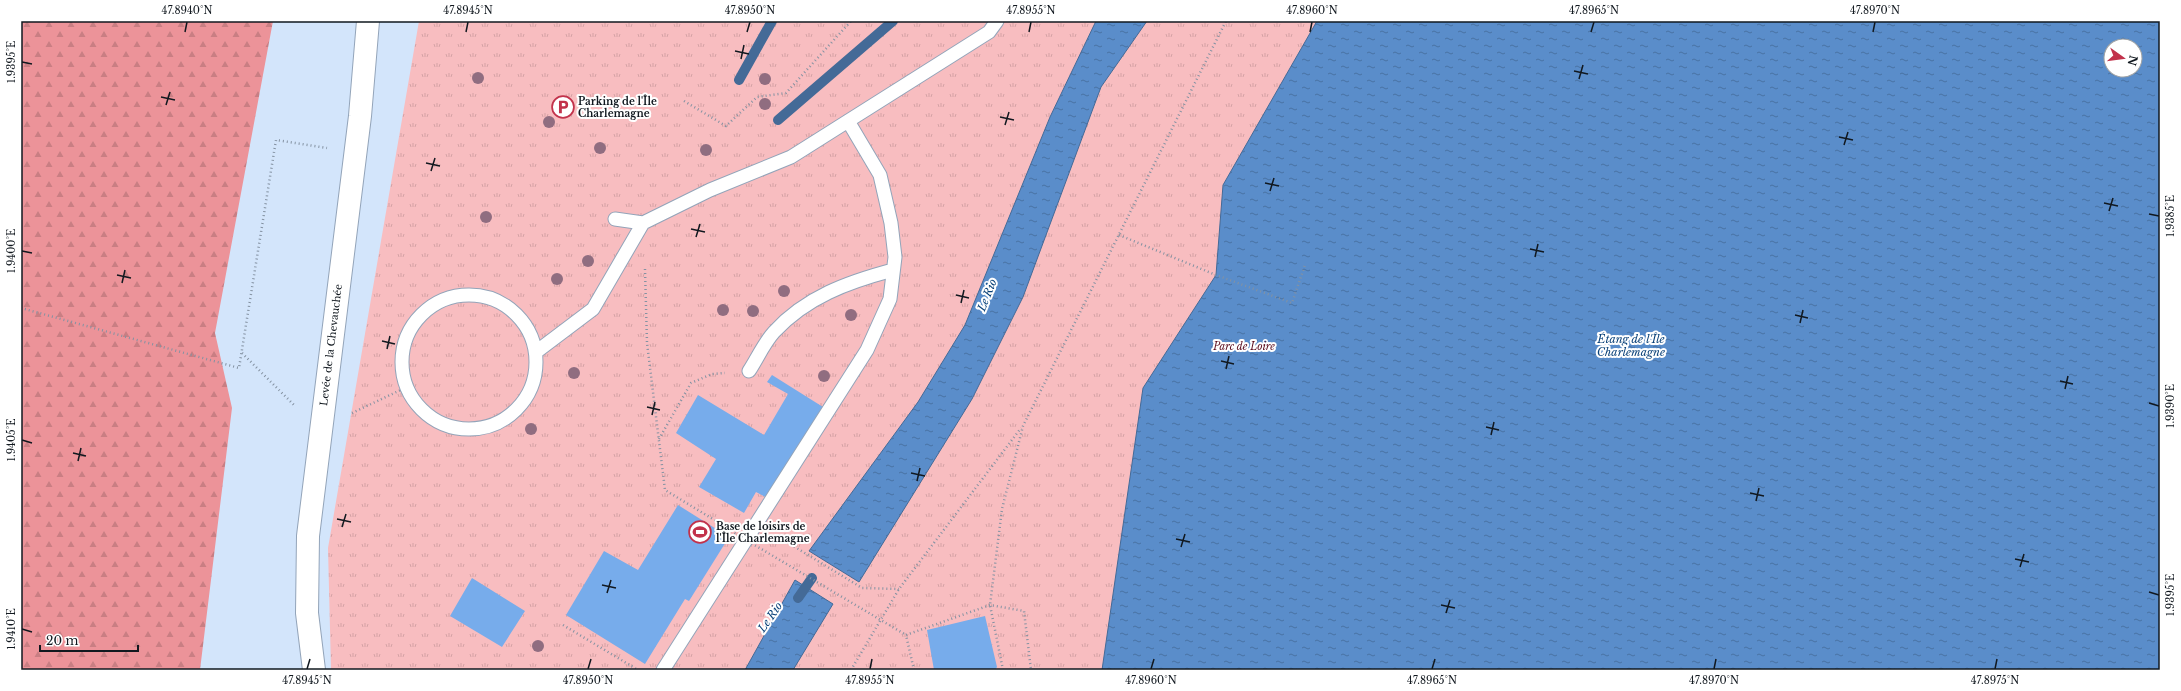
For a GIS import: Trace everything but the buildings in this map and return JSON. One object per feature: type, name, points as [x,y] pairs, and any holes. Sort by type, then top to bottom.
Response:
[{"type":"street","name":"Levée de la Chevauchée","points":[[314,670],[307,614],[308,536],[355,152],[368,21]]},
{"type":"lane","points":[[536,352],[593,309],[643,223],[710,190],[792,157],[989,32],[997,21]]},
{"type":"lane","points":[[664,670],[867,350],[890,299],[895,257],[891,223],[880,175],[848,121]]},
{"type":"lane","points":[[615,218],[643,223]]},
{"type":"lane","points":[[749,371],[773,334],[798,309],[830,292],[866,277],[893,270]]},
{"type":"lane","points":[[473,294],[496,299],[516,312],[530,330],[536,352],[537,368],[533,385],[526,399],[512,415],[494,425],[473,429],[452,427],[433,419],[417,405],[407,387],[402,365],[404,343],[414,322],[430,306],[451,296],[473,294]]},
{"type":"path","points":[[684,101],[726,126],[757,97],[786,93],[851,21]]},
{"type":"path","points":[[851,670],[899,589],[1023,426],[1226,21]]},
{"type":"path","points":[[21,308],[239,368],[276,140],[355,152]]},
{"type":"path","points":[[643,223],[647,343],[665,490],[906,635],[914,670]]},
{"type":"path","points":[[1119,235],[1216,275],[1292,303],[1305,265]]},
{"type":"path","points":[[659,439],[691,383],[712,374],[749,371]]},
{"type":"path","points":[[1002,670],[990,605],[1002,509],[1023,426]]},
{"type":"path","points":[[784,540],[862,588],[899,589]]},
{"type":"path","points":[[906,635],[990,605],[1024,611],[1031,670]]},
{"type":"path","points":[[563,625],[638,670]]},
{"type":"green space","points":[[21,21],[273,21],[215,333],[232,408],[200,670],[21,670]]},
{"type":"green space","name":"Parc de Loire","points":[[419,21],[2160,21],[2160,670],[331,670],[328,548]]},
{"type":"water","points":[[1096,21],[1147,21],[1101,87],[1023,297],[972,399],[859,582],[809,551],[918,402],[965,325],[1050,117]]},
{"type":"water","name":"Étang de l'Île Charlemagne","points":[[1317,21],[2160,21],[2160,670],[1102,670],[1143,388],[1216,275],[1223,185]]},
{"type":"water","points":[[795,580],[833,604],[793,670],[745,670]]},
{"type":"waterway","points":[[739,80],[772,21]]},
{"type":"waterway","points":[[778,120],[893,21]]},
{"type":"waterway","name":"Le Rio","points":[[798,598],[812,578]]},
{"type":"place","name":"Parking de l'Île Charlemagne","points":[[563,107]]},
{"type":"place","name":"Base de loisirs de l'Île Charlemagne","points":[[700,532]]}]
